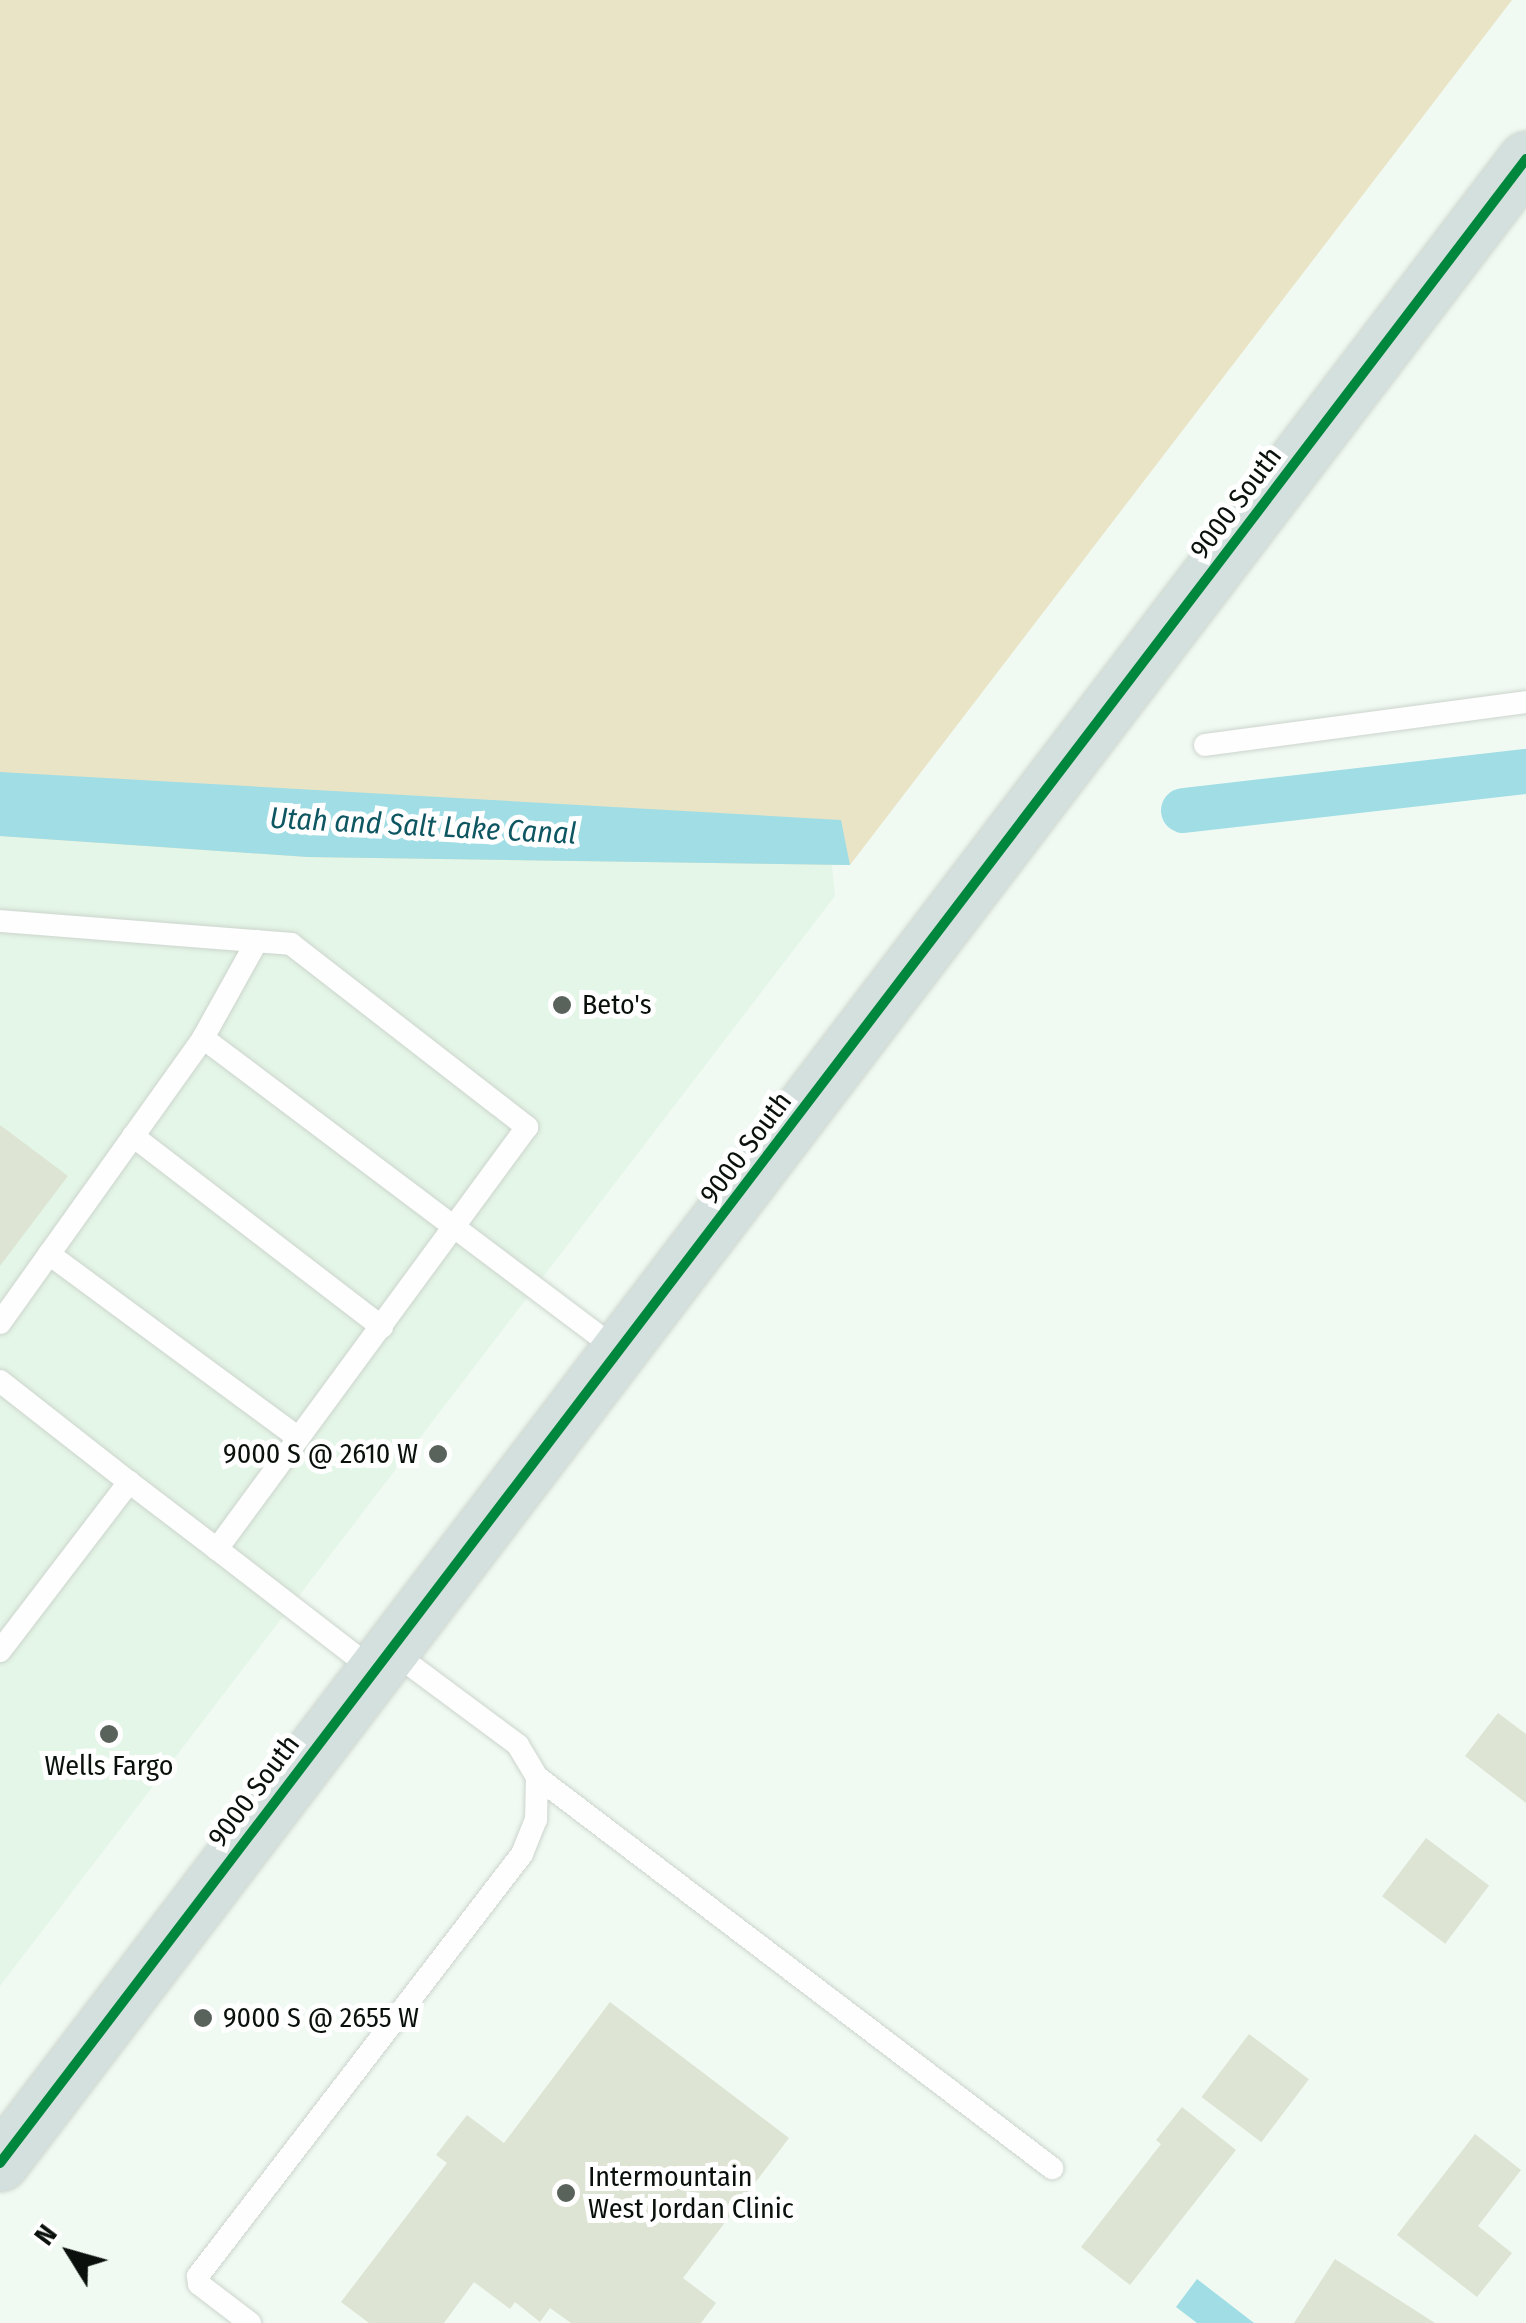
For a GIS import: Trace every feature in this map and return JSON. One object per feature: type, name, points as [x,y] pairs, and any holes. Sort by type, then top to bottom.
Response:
[{"type":"main road","name":"9000 South","points":[[0,2162],[1526,159]]},
{"type":"lane","points":[[1205,745],[1526,702]]},
{"type":"lane","points":[[0,920],[291,944],[527,1127],[217,1548]]},
{"type":"lane","points":[[0,1324],[203,1038],[257,942]]},
{"type":"lane","points":[[203,1038],[619,1351]]},
{"type":"lane","points":[[133,1136],[382,1327]]},
{"type":"lane","points":[[49,1254],[299,1438]]},
{"type":"lane","points":[[0,1382],[217,1548],[382,1660],[505,1732],[537,1777],[1052,2168]]},
{"type":"lane","points":[[0,1652],[129,1482]]},
{"type":"lane","points":[[250,2323],[199,2284],[198,2276],[522,1854],[536,1820],[537,1777]]},
{"type":"shaded area","points":[[0,0],[1512,0],[850,865],[308,857],[0,836]]},
{"type":"shaded area","points":[[0,804],[830,846],[835,896],[0,1986]]},
{"type":"water","points":[[0,772],[841,820],[850,865],[308,857],[0,836]]},
{"type":"water","points":[[1197,2279],[1254,2323],[1197,2323],[1176,2307]]},
{"type":"building","points":[[0,1125],[68,1176],[0,1266]]},
{"type":"building","points":[[1498,1713],[1526,1734],[1526,1803],[1465,1756]]},
{"type":"building","points":[[1426,1838],[1489,1886],[1445,1944],[1382,1896]]},
{"type":"building","points":[[610,2002],[789,2138],[683,2278],[716,2303],[701,2323],[571,2323],[550,2308],[540,2322],[515,2302],[510,2309],[474,2282],[444,2323],[369,2323],[341,2302],[447,2163],[436,2155],[467,2115],[504,2143]]},
{"type":"building","points":[[1249,2034],[1309,2079],[1261,2142],[1201,2097]]},
{"type":"building","points":[[1182,2107],[1236,2150],[1130,2285],[1081,2247],[1161,2144],[1156,2140]]},
{"type":"building","points":[[1475,2134],[1521,2170],[1478,2226],[1512,2253],[1477,2297],[1397,2235]]},
{"type":"building","points":[[1335,2259],[1435,2323],[1294,2323]]},
{"type":"waterway","name":"Utah and Salt Lake Canal","points":[[1183,810],[1526,771]]},
{"type":"cycle path","points":[[0,2163],[1526,159]]},
{"type":"place","name":"Beto's","points":[[562,1005]]},
{"type":"place","name":"9000 S @ 2610 W","points":[[438,1454]]},
{"type":"place","name":"Wells Fargo","points":[[109,1734]]},
{"type":"place","name":"9000 S @ 2655 W","points":[[203,2018]]},
{"type":"place","name":"Intermountain West Jordan Clinic","points":[[566,2193]]}]
